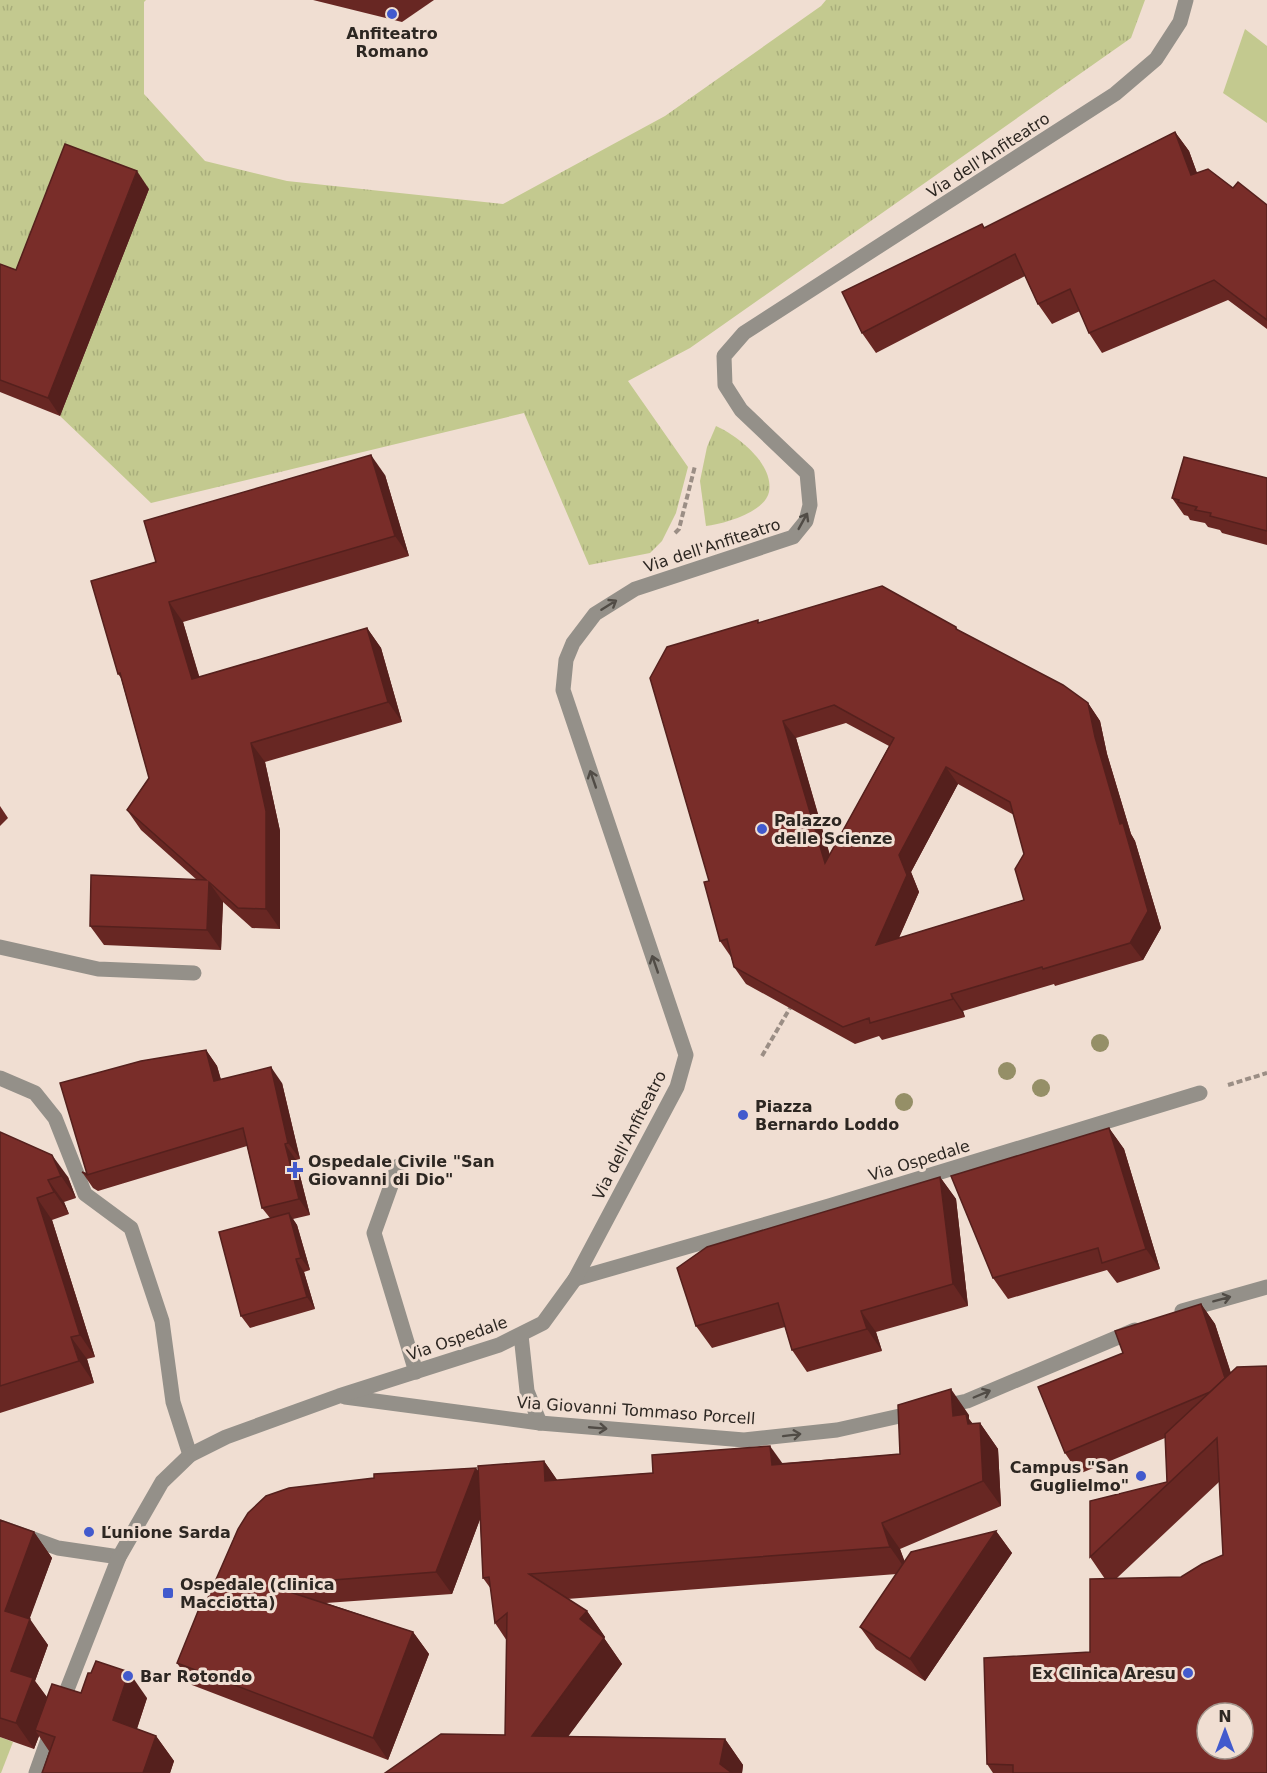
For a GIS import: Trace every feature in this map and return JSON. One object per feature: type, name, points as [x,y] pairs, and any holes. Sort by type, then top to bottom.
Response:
[{"type":"street","name":"Via dell'Anfiteatro","points":[[575,1279],[677,1087],[686,1055],[563,690],[566,660],[573,643],[595,614],[636,589],[792,537],[806,521],[810,505],[807,473],[741,410],[725,385],[724,356],[744,333],[1115,94],[1156,59],[1180,22],[1186,0]]},
{"type":"street","points":[[0,947],[98,969],[194,973]]},
{"type":"street","points":[[0,1078],[35,1093],[55,1118],[85,1194],[131,1228],[162,1321],[173,1401],[190,1455]]},
{"type":"street","name":"Via Ospedale","points":[[36,1773],[75,1666],[119,1557],[162,1482],[190,1455],[226,1437],[339,1396],[498,1345],[521,1335],[543,1323],[575,1279],[829,1206],[1200,1093]]},
{"type":"street","points":[[398,1166],[374,1233],[416,1372]]},
{"type":"street","name":"Via Giovanni Tommaso Porcell","points":[[339,1396],[540,1423],[744,1440],[837,1430],[967,1401],[1184,1310],[1267,1287]]},
{"type":"street","points":[[521,1335],[527,1391],[540,1423]]},
{"type":"street","points":[[0,1527],[58,1548],[119,1557]]},
{"type":"path","points":[[675,533],[679,529],[694,466]]},
{"type":"path","points":[[762,1056],[790,1008]]},
{"type":"green space","points":[[0,0],[146,0],[144,2],[144,94],[205,161],[287,181],[503,204],[665,116],[821,6],[826,0],[1145,0],[1131,38],[690,348],[628,381],[688,467],[676,513],[662,541],[650,553],[589,565],[524,413],[151,503],[60,416],[149,189],[29,287],[0,276]]},
{"type":"green space","points":[[1245,29],[1267,46],[1267,123],[1223,93]]},
{"type":"green space","points":[[716,426],[753,452],[766,471],[769,492],[760,505],[743,516],[706,526],[700,481],[707,447]]},
{"type":"green space","points":[[0,1737],[13,1742],[1,1773],[0,1773]]},
{"type":"building","points":[[1175,132],[1191,175],[1208,169],[1233,188],[1238,182],[1267,205],[1267,320],[1214,280],[1089,333],[1070,289],[1038,304],[1015,254],[862,333],[842,292],[982,224],[984,228]]},
{"type":"building","points":[[65,144],[137,171],[48,398],[0,380],[0,264],[16,270]]},
{"type":"building","points":[[371,455],[395,536],[169,602],[192,679],[367,628],[388,702],[251,743],[266,811],[266,909],[238,908],[209,882],[207,930],[90,926],[91,875],[206,880],[127,810],[149,778],[120,673],[118,674],[91,581],[156,562],[144,521]]},
{"type":"building","points":[[1184,457],[1267,478],[1267,531],[1210,516],[1211,513],[1195,510],[1197,507],[1172,498]]},
{"type":"building","name":"Palazzo delle Scienze","points":[[882,586],[956,629],[1063,685],[1088,703],[1095,737],[1120,824],[1123,823],[1148,911],[1130,943],[951,994],[953,999],[870,1023],[869,1018],[843,1027],[734,967],[727,939],[720,941],[704,882],[709,881],[650,678],[667,647],[758,620],[758,623]],"holes":[[[834,705],[894,738],[825,863],[783,721]],[[946,767],[1010,802],[1024,854],[1015,869],[1024,900],[876,945],[907,875],[899,855]]]},
{"type":"building","points":[[206,1050],[214,1081],[271,1067],[288,1143],[285,1144],[299,1199],[262,1208],[243,1128],[87,1175],[82,1172],[87,1174],[60,1083],[141,1061]]},
{"type":"building","points":[[1109,1128],[1146,1249],[1102,1263],[1098,1248],[993,1278],[951,1176]]},
{"type":"building","points":[[0,1132],[52,1155],[61,1176],[48,1180],[54,1192],[37,1198],[80,1335],[71,1337],[79,1361],[0,1386]]},
{"type":"building","points":[[940,1177],[953,1284],[861,1311],[867,1329],[792,1350],[778,1303],[696,1326],[677,1268],[707,1247]]},
{"type":"building","points":[[289,1213],[301,1258],[296,1259],[307,1297],[241,1316],[219,1232]]},
{"type":"building","points":[[1201,1304],[1225,1378],[1210,1392],[1065,1453],[1038,1387],[1123,1353],[1115,1331]]},
{"type":"building","points":[[1267,1366],[1267,1773],[1013,1773],[1013,1765],[987,1764],[984,1658],[1090,1652],[1090,1579],[1181,1577],[1223,1555],[1217,1438],[1090,1557],[1090,1501],[1167,1482],[1165,1434],[1237,1367]]},
{"type":"building","points":[[951,1389],[953,1416],[966,1414],[968,1424],[980,1423],[983,1481],[882,1523],[890,1547],[529,1574],[587,1611],[580,1619],[604,1638],[532,1736],[725,1739],[720,1764],[732,1773],[385,1773],[441,1734],[505,1735],[507,1613],[495,1623],[489,1577],[483,1578],[478,1466],[544,1461],[545,1481],[653,1473],[652,1455],[770,1446],[772,1465],[900,1454],[898,1405]]},
{"type":"building","points":[[476,1468],[436,1572],[268,1585],[413,1632],[373,1738],[177,1663],[203,1599],[207,1600],[238,1529],[248,1513],[266,1496],[289,1488],[374,1478],[374,1474]]},
{"type":"building","points":[[0,1520],[34,1532],[5,1611],[30,1619],[11,1671],[33,1678],[16,1723],[0,1718]]},
{"type":"building","points":[[996,1531],[910,1659],[860,1627],[911,1552]]},
{"type":"building","points":[[96,1661],[129,1672],[113,1720],[156,1736],[143,1773],[42,1773],[55,1737],[35,1730],[52,1684],[81,1693],[88,1673],[91,1673]]},
{"type":"place","name":"Anfiteatro Romano","points":[[392,14]]},
{"type":"place","name":"Palazzo delle Scienze","points":[[762,829]]},
{"type":"place","name":"Piazza Bernardo Loddo","points":[[743,1115]]},
{"type":"place","name":"Ospedale Civile \"San Giovanni di Dio\"","points":[[295,1170]]},
{"type":"place","name":"Campus \"San Guglielmo\"","points":[[1141,1476]]},
{"type":"place","name":"Ľunione Sarda","points":[[89,1532]]},
{"type":"place","name":"Ospedale (clinica Macciotta)","points":[[168,1593]]},
{"type":"place","name":"Ex Clinica Aresu","points":[[1188,1673]]},
{"type":"place","name":"Bar Rotondo","points":[[128,1676]]}]
